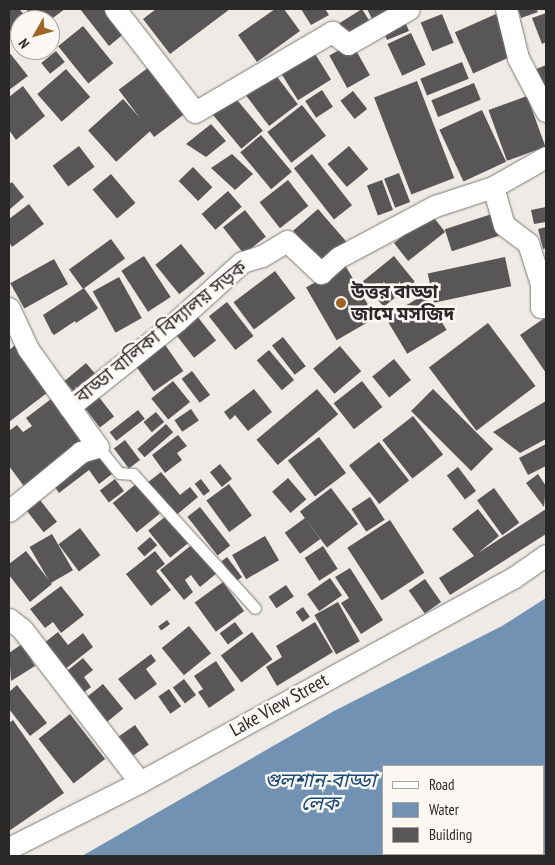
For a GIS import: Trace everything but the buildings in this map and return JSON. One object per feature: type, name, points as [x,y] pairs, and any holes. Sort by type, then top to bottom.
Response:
[{"type":"street","points":[[114,9],[195,112],[332,32],[348,44],[409,9]]},
{"type":"street","points":[[506,9],[518,58],[546,111]]},
{"type":"street","points":[[546,157],[493,187],[504,225],[528,243],[541,284],[541,307],[546,307]]},
{"type":"street","name":"বাড্ডা বালিকা বিদ্যালয় সড়ক","points":[[69,407],[177,321],[242,262],[262,256],[287,241],[321,273],[340,258],[435,206],[493,187]]},
{"type":"street","name":"বাড্ডা বালিকা বিদ্যালয় সড়ক","points":[[9,308],[28,349],[98,447]]},
{"type":"street","points":[[9,510],[81,452],[98,447]]},
{"type":"street","name":"Lake View Street","points":[[9,848],[140,782],[513,578],[546,555]]},
{"type":"street","points":[[9,619],[22,629],[140,782]]},
{"type":"lane","points":[[98,447],[119,473],[133,474],[255,608]]},
{"type":"water","name":"গুলশান-বাড্ডা লেক","points":[[546,598],[546,856],[82,856],[334,711],[502,626]]},
{"type":"place","name":"উত্তর বাড্ডা জামে মসজিদ","points":[[341,303]]}]
